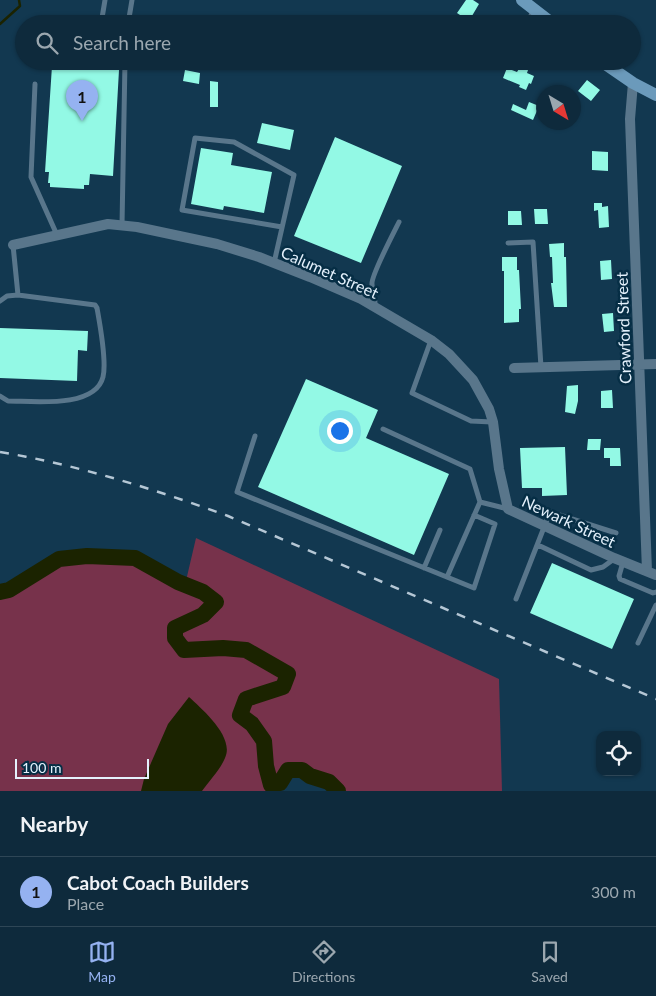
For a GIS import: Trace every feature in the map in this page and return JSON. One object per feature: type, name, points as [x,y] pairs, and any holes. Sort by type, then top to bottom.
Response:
[{"type":"main road","points":[[522,0],[542,15]]},
{"type":"main road","points":[[614,70],[633,83],[656,94]]},
{"type":"street","name":"Crawford Street","points":[[633,83],[630,120],[639,365],[652,573]]},
{"type":"street","name":"Calumet Street","points":[[13,245],[108,224],[137,227],[217,244],[274,263],[327,284],[375,307],[431,340],[462,367],[473,380],[489,409]]},
{"type":"street","points":[[514,368],[656,364]]},
{"type":"street","name":"Newark Street","points":[[489,409],[493,422],[499,469],[508,509],[618,560],[652,573]]},
{"type":"lane","points":[[103,15],[105,0]]},
{"type":"lane","points":[[130,15],[132,0]]},
{"type":"lane","points":[[531,15],[534,9]]},
{"type":"lane","points":[[122,226],[125,70]]},
{"type":"lane","points":[[35,84],[30,177],[58,236]]},
{"type":"lane","points":[[274,263],[282,228],[294,175],[234,142],[195,138],[182,210],[282,228]]},
{"type":"lane","points":[[375,307],[376,299],[372,283],[374,273],[398,222]]},
{"type":"lane","points":[[508,243],[533,242],[541,368]]},
{"type":"lane","points":[[13,245],[18,295]]},
{"type":"lane","points":[[0,301],[7,296],[18,295],[95,305],[102,340],[104,375],[96,389],[88,395],[72,400],[8,401],[0,396]]},
{"type":"lane","points":[[431,340],[412,393],[471,421],[493,422]]},
{"type":"lane","points":[[383,429],[470,469],[480,502],[447,577]]},
{"type":"lane","points":[[255,436],[237,492],[474,588],[495,524],[474,515]]},
{"type":"lane","points":[[480,502],[508,509]]},
{"type":"lane","points":[[516,599],[550,512],[616,533]]},
{"type":"lane","points":[[424,568],[440,530]]},
{"type":"lane","points":[[538,545],[591,570],[618,560],[620,579],[653,593],[656,592]]},
{"type":"lane","points":[[638,644],[656,605]]},
{"type":"shaded area","points":[[196,538],[499,679],[502,791],[338,791],[329,782],[310,776],[302,771],[289,770],[280,783],[271,785],[269,791],[0,791],[0,592],[9,590],[59,559],[133,554],[185,585]]},
{"type":"shaded area","points":[[189,697],[209,716],[221,733],[227,750],[223,762],[202,791],[141,791],[144,779],[168,724]]},
{"type":"building","points":[[466,0],[473,0],[479,4],[473,15],[460,15],[457,13]]},
{"type":"building","points":[[52,70],[119,70],[113,176],[90,174],[89,185],[84,185],[84,189],[50,187],[50,183],[48,183],[49,172],[45,172]]},
{"type":"building","points":[[185,70],[200,73],[199,84],[183,81]]},
{"type":"building","points":[[506,70],[517,72],[518,70],[528,70],[527,73],[534,76],[526,90],[519,87],[520,85],[503,78]]},
{"type":"building","points":[[587,80],[600,90],[591,101],[581,93],[581,87]]},
{"type":"building","points":[[210,81],[218,82],[218,107],[210,107]]},
{"type":"building","points":[[529,102],[536,105],[536,113],[533,120],[511,110],[513,104],[526,110]]},
{"type":"building","points":[[262,123],[294,130],[290,150],[257,143]]},
{"type":"building","points":[[335,137],[402,166],[361,263],[294,236]]},
{"type":"building","points":[[201,148],[233,153],[231,165],[272,172],[264,213],[224,206],[223,210],[191,204]]},
{"type":"building","points":[[592,151],[608,152],[608,171],[592,170]]},
{"type":"building","points":[[594,203],[602,203],[602,207],[608,206],[609,227],[599,228],[598,210],[594,211]]},
{"type":"building","points":[[534,209],[547,209],[548,224],[535,224]]},
{"type":"building","points":[[508,211],[521,211],[522,225],[508,225]]},
{"type":"building","points":[[564,243],[567,307],[554,307],[551,283],[553,283],[552,257],[550,257],[549,244]]},
{"type":"building","points":[[502,257],[517,257],[521,309],[519,309],[519,322],[504,323],[504,271],[502,271]]},
{"type":"building","points":[[611,260],[612,279],[601,280],[600,261]]},
{"type":"building","points":[[613,313],[614,331],[604,332],[602,314]]},
{"type":"building","points":[[0,328],[88,331],[87,351],[78,350],[77,381],[0,378]]},
{"type":"building","points":[[306,379],[378,410],[366,438],[449,474],[414,555],[258,487]]},
{"type":"building","points":[[578,385],[578,401],[575,414],[565,412],[567,386]]},
{"type":"building","points":[[612,390],[613,408],[601,408],[601,391]]},
{"type":"building","points":[[588,439],[601,439],[600,450],[587,450]]},
{"type":"building","points":[[565,447],[567,495],[542,496],[542,488],[522,488],[520,448]]},
{"type":"building","points":[[604,448],[620,448],[621,466],[610,466],[610,458],[604,458]]},
{"type":"building","points":[[552,563],[634,599],[612,649],[530,613]]},
{"type":"waterway","points":[[0,24],[20,6],[19,0]]},
{"type":"waterway","points":[[0,592],[9,590],[59,559],[87,556],[135,558],[178,582],[203,592],[216,602],[203,615],[175,628],[175,638],[184,650],[223,648],[246,650],[288,674],[283,687],[246,699],[240,715],[252,724],[264,741],[266,766],[271,785],[280,783],[288,770],[302,770],[310,776],[329,782],[338,791]]},
{"type":"railway","points":[[0,452],[87,471],[172,496],[228,516],[656,699]]},
{"type":"place","name":"Cabot Coach Builders","points":[[82,121]]}]
